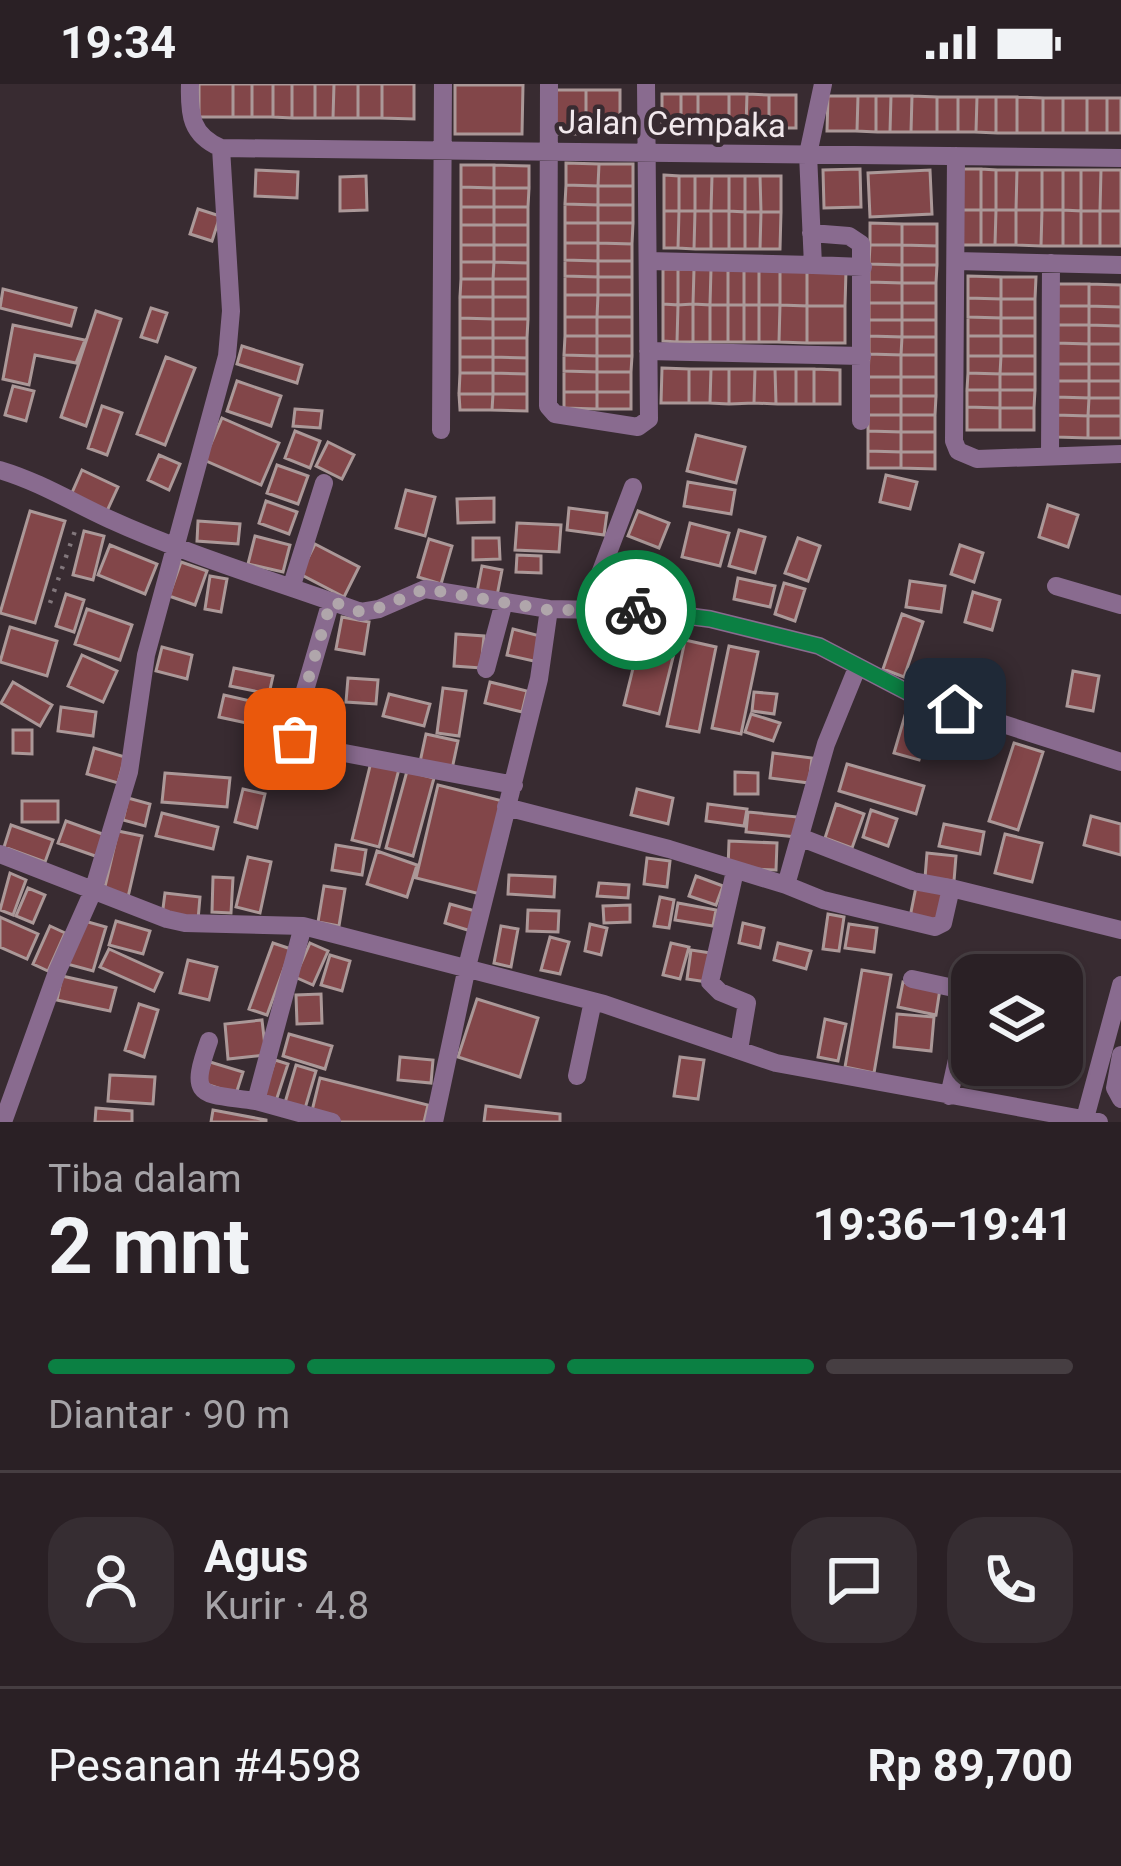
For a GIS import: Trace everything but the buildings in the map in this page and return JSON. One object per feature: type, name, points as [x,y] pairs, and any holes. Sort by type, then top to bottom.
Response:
[{"type":"street","points":[[3,1122],[57,972],[93,891],[129,772],[146,655],[226,356],[231,311],[221,148],[200,136],[192,124],[190,84]]},
{"type":"street","points":[[441,430],[443,84]]},
{"type":"street","points":[[548,84],[548,406],[555,414],[643,426],[649,418],[646,84]]},
{"type":"street","points":[[812,266],[808,154],[823,84]]},
{"type":"street","name":"Jalan Cempaka","points":[[221,148],[1121,158]]},
{"type":"street","points":[[956,156],[954,441],[958,451],[977,459],[1121,454]]},
{"type":"street","points":[[812,233],[855,237],[861,244],[861,421]]},
{"type":"street","points":[[648,261],[863,267]]},
{"type":"street","points":[[956,261],[1121,265]]},
{"type":"street","points":[[1050,456],[1051,263]]},
{"type":"street","points":[[648,351],[862,356]]},
{"type":"street","points":[[0,470],[42,482],[84,506],[178,546],[361,612],[425,589],[549,610],[650,611],[771,632],[819,646],[913,695],[1121,762]]},
{"type":"street","points":[[292,585],[324,483]]},
{"type":"street","points":[[587,608],[633,487]]},
{"type":"street","points":[[1056,586],[1121,604]]},
{"type":"street","points":[[331,601],[294,728],[295,739],[302,745],[514,785]]},
{"type":"street","points":[[486,669],[504,602]]},
{"type":"street","points":[[434,1122],[467,967],[539,679],[549,610]]},
{"type":"street","points":[[786,885],[826,744],[856,668]]},
{"type":"street","points":[[506,807],[669,849],[823,900],[935,927],[943,923],[951,888]]},
{"type":"street","points":[[802,838],[914,881],[1121,930]]},
{"type":"street","points":[[0,854],[185,923],[303,926],[593,1001],[776,1063],[1090,1121],[1121,985]]},
{"type":"street","points":[[735,871],[710,982],[720,992],[747,1003],[739,1050]]},
{"type":"street","points":[[256,1101],[303,926]]},
{"type":"street","points":[[912,979],[951,987]]},
{"type":"street","points":[[577,1076],[593,1001]]},
{"type":"street","points":[[209,1041],[196,1077],[208,1094],[256,1101],[332,1122]]},
{"type":"street","points":[[1121,1055],[1115,1088],[1121,1099]]},
{"type":"street","points":[[949,1096],[951,1086]]},
{"type":"path","points":[[50,603],[84,506]]},
{"type":"way so far","points":[[295,739],[294,728],[331,601],[361,612],[379,610],[425,589],[549,610],[636,610]]},
{"type":"route","points":[[636,610],[710,619],[819,646],[913,695],[955,709]]}]
